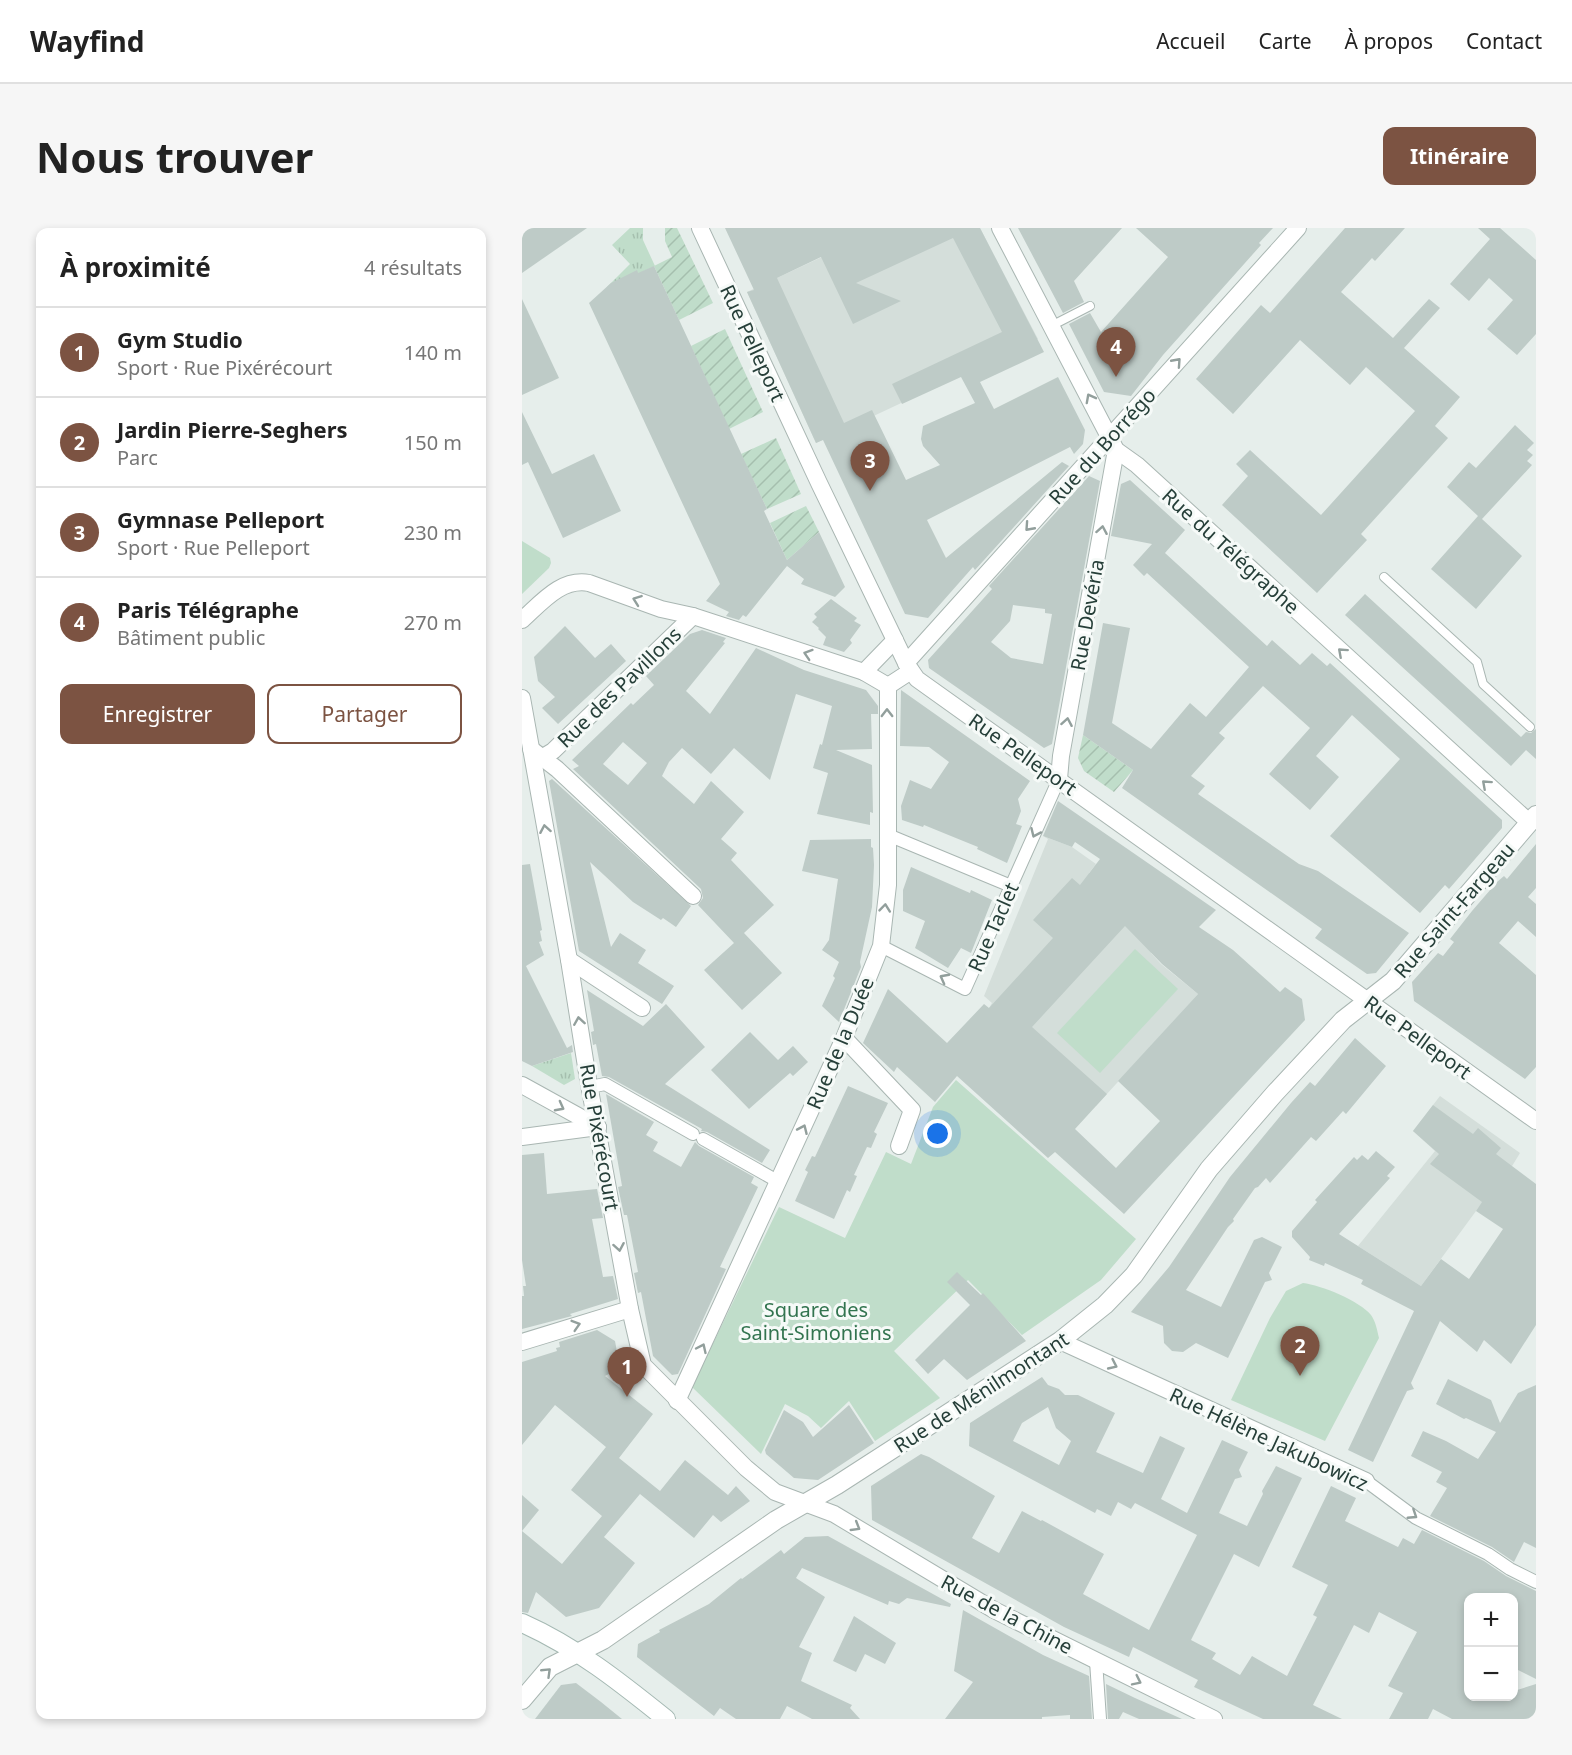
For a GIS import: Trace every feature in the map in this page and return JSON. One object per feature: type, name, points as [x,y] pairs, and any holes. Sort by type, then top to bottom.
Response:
[{"type":"street","name":"Rue Pelleport","points":[[700,228],[819,483],[908,667],[917,679],[1536,1121]]},
{"type":"street","name":"Rue du Télégraphe","points":[[1000,228],[1113,443],[1533,819]]},
{"type":"street","name":"Rue du Borrégo","points":[[908,667],[1113,443],[1298,228]]},
{"type":"street","name":"Rue Devéria","points":[[1059,780],[1061,756],[1113,443]]},
{"type":"street","name":"Rue des Pavillons","points":[[522,620],[551,594],[566,585],[580,582],[864,672],[888,687]]},
{"type":"street","name":"Rue des Pavillons","points":[[532,753],[553,751],[693,616]]},
{"type":"street","points":[[864,672],[895,640]]},
{"type":"street","points":[[888,687],[908,667]]},
{"type":"street","name":"Rue de la Duée","points":[[677,1401],[844,1038],[881,946],[888,885],[888,687]]},
{"type":"street","name":"Rue Pixérécourt","points":[[522,698],[630,1309],[643,1365],[746,1468],[775,1492],[803,1503]]},
{"type":"street","points":[[532,753],[693,896]]},
{"type":"street","name":"Rue Taclet","points":[[881,946],[965,989],[1059,780]]},
{"type":"street","name":"Rue Saint-Fargeau","points":[[1367,1000],[1393,981],[1533,819]]},
{"type":"street","points":[[888,835],[1011,886]]},
{"type":"street","points":[[569,960],[642,1008]]},
{"type":"street","name":"Rue de Ménilmontant","points":[[522,1700],[550,1667],[603,1640],[803,1503],[837,1485],[1060,1341],[1105,1305],[1134,1275],[1209,1169],[1343,1020],[1367,1000]]},
{"type":"street","points":[[844,1038],[912,1110],[899,1146]]},
{"type":"street","points":[[590,1087],[605,1084],[779,1182]]},
{"type":"street","points":[[522,1085],[598,1127]]},
{"type":"street","points":[[522,1137],[598,1127]]},
{"type":"street","points":[[522,1341],[630,1309]]},
{"type":"street","name":"Rue Hélène Jakubowicz","points":[[1060,1341],[1366,1481],[1416,1518],[1488,1554],[1510,1569],[1536,1582]]},
{"type":"street","name":"Rue de la Chine","points":[[803,1503],[834,1514],[994,1610],[1214,1719]]},
{"type":"street","points":[[522,1623],[578,1652],[609,1673],[666,1719]]},
{"type":"street","points":[[1096,1661],[1100,1719]]},
{"type":"lane","points":[[1051,326],[1090,306]]},
{"type":"lane","points":[[1384,577],[1477,662],[1484,684],[1530,727]]},
{"type":"shaded area","points":[[980,228],[1038,339],[816,443],[747,292],[822,257]]},
{"type":"shaded area","points":[[1043,836],[1072,847],[1096,864],[1089,873],[1179,913],[1151,953],[1198,994],[1096,1106],[989,1008],[992,1003],[984,996],[1048,839]]},
{"type":"shaded area","points":[[1440,1096],[1520,1153],[1492,1199],[1487,1196],[1421,1286],[1358,1246],[1435,1151],[1413,1131]]},
{"type":"green space","points":[[630,228],[643,228],[643,240],[655,266],[606,288],[630,264],[612,245]]},
{"type":"green space","points":[[665,228],[677,228],[713,303],[679,320],[654,266],[672,257],[665,241]]},
{"type":"green space","points":[[725,329],[763,412],[729,429],[691,346]]},
{"type":"green space","points":[[776,438],[801,494],[767,509],[741,454]]},
{"type":"green space","points":[[806,506],[819,532],[787,560],[770,523]]},
{"type":"green space","points":[[522,541],[550,558],[551,563],[549,568],[522,594]]},
{"type":"green space","points":[[1083,735],[1133,770],[1114,792],[1084,771],[1078,758]]},
{"type":"green space","points":[[1135,949],[1178,989],[1100,1073],[1057,1033]]},
{"type":"green space","points":[[571,1053],[575,1079],[564,1085],[532,1066]]},
{"type":"green space","name":"Square des Saint-Simoniens","points":[[956,1080],[1136,1239],[1101,1280],[1022,1335],[968,1280],[894,1351],[940,1398],[875,1441],[849,1401],[821,1428],[808,1416],[785,1404],[761,1454],[692,1387],[779,1207],[845,1238],[886,1152],[911,1164],[933,1107]]},
{"type":"green space","points":[[1303,1283],[1320,1287],[1358,1304],[1371,1315],[1379,1338],[1325,1441],[1231,1400],[1270,1318],[1286,1291]]},
{"type":"building","points":[[522,228],[587,228],[522,273]]},
{"type":"building","points":[[725,228],[980,228],[1044,352],[980,382],[994,409],[1058,377],[1085,430],[1083,444],[1074,454],[1070,447],[927,520],[946,558],[1062,462],[1069,466],[975,570],[973,567],[928,618],[905,614],[823,440],[816,443],[747,292],[754,290]],"holes":[[[953,238],[1002,332],[892,384],[902,404],[961,377],[975,403],[923,426],[921,439],[923,446],[940,465],[906,480],[872,410],[844,423],[777,278],[821,257],[853,324],[901,301],[856,283]]]},
{"type":"building","points":[[1018,228],[1122,228],[1074,281],[1084,302],[1063,313]]},
{"type":"building","points":[[1136,228],[1273,228],[1259,243],[1261,245],[1163,355],[1131,396],[1104,392],[1069,324],[1090,313],[1101,332],[1168,257]]},
{"type":"building","points":[[1345,228],[1405,228],[1375,261],[1372,258],[1341,292],[1393,338],[1429,299],[1440,308],[1404,348],[1460,397],[1435,426],[1448,438],[1361,534],[1367,540],[1317,593],[1222,505],[1248,476],[1236,464],[1250,450],[1321,515],[1415,411],[1366,367],[1350,385],[1300,340],[1233,414],[1196,379],[1261,305],[1270,313]]},
{"type":"building","points":[[1478,228],[1500,228],[1536,260],[1536,334],[1517,355],[1487,329],[1513,300],[1489,278],[1469,301],[1450,284],[1490,239]]},
{"type":"building","points":[[654,266],[767,509],[764,511],[787,560],[819,532],[845,587],[835,597],[801,584],[804,579],[787,566],[746,617],[743,615],[739,620],[726,616],[729,612],[706,601],[720,584],[589,303],[611,283],[637,270],[638,273]]},
{"type":"building","points":[[522,299],[559,378],[522,395]]},
{"type":"building","points":[[522,412],[552,474],[594,454],[621,511],[563,538],[528,462],[522,465]]},
{"type":"building","points":[[1515,425],[1534,443],[1527,450],[1533,455],[1527,461],[1532,465],[1482,519],[1522,556],[1476,609],[1431,569],[1478,516],[1447,487],[1469,462],[1476,468]]},
{"type":"building","points":[[1089,476],[1100,481],[1052,744],[1044,748],[929,668],[928,660],[992,589],[989,586]],"holes":[[[1013,605],[1045,609],[1045,613],[1052,614],[1043,664],[1011,658],[991,642],[1010,621]]]},
{"type":"building","points":[[1130,480],[1185,530],[1165,553],[1267,646],[1272,640],[1300,665],[1312,653],[1327,666],[1330,663],[1502,820],[1502,828],[1449,889],[1445,885],[1420,913],[1330,836],[1400,759],[1352,715],[1316,756],[1339,777],[1310,810],[1269,774],[1310,728],[1263,686],[1219,733],[1225,738],[1191,776],[1205,786],[1198,794],[1299,864],[1318,871],[1409,933],[1376,973],[1367,974],[1315,938],[1322,929],[1122,788],[1133,770],[1083,735],[1103,623],[1130,628],[1112,723],[1151,749],[1190,703],[1206,717],[1249,667],[1147,573],[1144,576],[1133,565],[1152,544],[1111,536],[1121,484]]},
{"type":"building","points":[[1365,594],[1521,737],[1526,732],[1531,733],[1536,729],[1536,759],[1526,750],[1511,766],[1345,615]]},
{"type":"building","points":[[831,599],[857,618],[854,621],[861,625],[850,640],[852,643],[844,652],[823,645],[826,637],[812,622],[817,617],[814,614]]},
{"type":"building","points":[[565,626],[595,658],[611,644],[626,661],[558,724],[542,708],[555,697],[538,681],[534,657]]},
{"type":"building","points":[[702,630],[726,638],[723,642],[725,643],[686,691],[710,714],[756,648],[804,670],[866,690],[878,706],[878,714],[871,714],[872,749],[836,750],[872,765],[873,813],[870,812],[870,825],[817,814],[828,773],[813,768],[820,744],[822,745],[832,706],[796,694],[770,780],[734,748],[711,774],[682,748],[669,762],[662,776],[694,804],[711,781],[744,812],[721,839],[737,853],[731,860],[774,905],[744,933],[782,973],[742,1010],[704,970],[734,943],[698,905],[703,898],[701,889],[573,769],[579,766],[572,760],[631,703],[633,705],[654,685],[646,676],[690,634]],"holes":[[[623,742],[647,763],[628,785],[603,764]]]},
{"type":"building","points":[[901,690],[1030,781],[1018,799],[1021,811],[1016,824],[1022,826],[1007,863],[977,849],[978,847],[924,825],[923,827],[902,820],[901,806],[910,780],[931,789],[949,762],[929,747],[900,746]]},
{"type":"building","points":[[552,779],[691,906],[676,927],[633,902],[590,862],[611,947],[620,933],[646,950],[638,963],[674,986],[662,1004],[579,951],[549,781]]},
{"type":"building","points":[[1058,801],[1216,910],[1199,927],[1233,950],[1280,992],[1285,987],[1302,999],[1305,1020],[1124,1214],[1055,1152],[1048,1158],[957,1076],[935,1102],[897,1067],[894,1072],[863,1043],[888,989],[947,1043],[984,1004],[989,1008],[1053,938],[1033,920],[1072,878],[1080,885],[1100,859],[1075,842],[1072,847],[1043,836]],"holes":[[[1125,926],[1162,964],[1198,994],[1118,1081],[1160,1121],[1116,1168],[1075,1129],[1107,1094],[1032,1027]]]},
{"type":"building","points":[[871,839],[874,865],[872,907],[860,962],[861,967],[839,1022],[822,1006],[835,978],[833,976],[839,962],[822,950],[829,940],[838,879],[802,871],[810,840]]},
{"type":"building","points":[[1536,844],[1536,888],[1528,897],[1536,904],[1536,937],[1518,921],[1499,943],[1536,975],[1536,1067],[1525,1079],[1414,1001],[1412,982],[1438,953],[1443,956],[1454,942],[1450,939],[1472,911],[1497,882],[1504,876],[1507,879]]},
{"type":"building","points":[[530,864],[542,930],[540,931],[542,941],[539,942],[544,955],[526,966],[567,1048],[572,1045],[573,1052],[532,1066],[522,1061],[522,865]]},
{"type":"building","points":[[911,867],[970,893],[971,890],[992,900],[971,953],[961,948],[948,968],[915,948],[925,921],[903,911],[903,890]]},
{"type":"building","points":[[587,990],[643,1026],[666,1004],[705,1047],[665,1084],[770,1150],[762,1163],[707,1132],[701,1131],[702,1129],[609,1077],[602,1076],[596,1044],[593,1045],[591,1032],[594,1031]]},
{"type":"building","points":[[750,1032],[778,1060],[793,1046],[808,1062],[793,1076],[790,1073],[749,1109],[711,1070]]},
{"type":"building","points":[[1355,1038],[1386,1066],[1346,1114],[1343,1111],[1316,1141],[1311,1137],[1270,1183],[1266,1178],[1255,1188],[1186,1290],[1221,1307],[1254,1240],[1262,1237],[1282,1247],[1269,1273],[1272,1280],[1265,1282],[1228,1358],[1196,1343],[1183,1352],[1172,1351],[1164,1343],[1163,1326],[1131,1312],[1169,1267],[1230,1177],[1291,1103],[1310,1082],[1315,1086]]},
{"type":"building","points":[[848,1086],[888,1103],[874,1132],[877,1134],[871,1148],[867,1147],[854,1175],[857,1176],[850,1192],[847,1190],[834,1219],[795,1201],[808,1172],[805,1170],[812,1156],[815,1157]]},
{"type":"building","points":[[606,1094],[654,1122],[646,1135],[658,1142],[653,1151],[681,1167],[695,1142],[754,1177],[751,1183],[758,1187],[720,1267],[726,1269],[678,1374],[672,1375],[653,1356],[641,1292],[638,1293],[634,1273],[638,1272],[627,1215],[624,1215],[618,1187],[622,1186]]},
{"type":"building","points":[[1433,1105],[1473,1134],[1478,1128],[1501,1148],[1496,1154],[1536,1184],[1536,1325],[1511,1364],[1484,1340],[1477,1352],[1440,1321],[1411,1383],[1414,1389],[1407,1391],[1373,1462],[1348,1450],[1414,1311],[1361,1284],[1363,1280],[1325,1263],[1324,1266],[1309,1260],[1310,1257],[1292,1237],[1292,1231],[1317,1202],[1315,1200],[1354,1157],[1357,1160],[1362,1155],[1368,1160],[1376,1151],[1395,1167],[1387,1176],[1390,1178],[1339,1234],[1421,1286],[1441,1259],[1469,1279],[1503,1229],[1476,1211],[1482,1202],[1430,1164],[1439,1154],[1413,1131]]},
{"type":"building","points":[[544,1153],[547,1194],[597,1189],[603,1218],[592,1219],[603,1277],[613,1276],[618,1299],[570,1314],[572,1316],[522,1329],[522,1296],[524,1296],[523,1286],[526,1286],[522,1260],[522,1155]]},
{"type":"building","points":[[957,1272],[981,1295],[983,1293],[1026,1341],[967,1380],[944,1359],[928,1374],[915,1360],[970,1305],[947,1282]]},
{"type":"building","points":[[597,1330],[615,1341],[620,1368],[605,1376],[653,1414],[619,1458],[660,1491],[685,1460],[728,1495],[736,1486],[750,1501],[721,1522],[713,1515],[694,1538],[640,1494],[604,1537],[635,1563],[599,1608],[566,1617],[536,1592],[528,1613],[522,1612],[522,1531],[562,1564],[602,1516],[571,1490],[606,1447],[555,1405],[522,1445],[522,1362],[557,1351],[556,1348],[560,1347],[559,1342]]},
{"type":"building","points":[[1042,1377],[1048,1385],[1059,1389],[1065,1395],[1078,1395],[1115,1413],[1096,1452],[1143,1473],[1160,1436],[1185,1448],[1161,1499],[1187,1513],[1222,1440],[1248,1452],[1239,1470],[1242,1477],[1235,1479],[1219,1513],[1247,1526],[1276,1466],[1302,1478],[1259,1567],[1234,1554],[1191,1640],[1216,1653],[1212,1659],[1240,1675],[1252,1656],[1287,1676],[1317,1617],[1313,1615],[1328,1585],[1292,1567],[1331,1486],[1356,1498],[1345,1521],[1398,1547],[1403,1538],[1414,1544],[1422,1530],[1484,1561],[1506,1576],[1536,1591],[1536,1679],[1518,1670],[1518,1593],[1464,1593],[1464,1701],[1518,1701],[1518,1690],[1536,1684],[1536,1719],[1452,1719],[1433,1709],[1428,1719],[1389,1719],[1403,1693],[1388,1686],[1417,1632],[1379,1612],[1369,1633],[1354,1625],[1313,1705],[1342,1719],[1263,1719],[1194,1687],[1198,1680],[1133,1647],[1129,1657],[1064,1627],[872,1520],[871,1486],[921,1454],[929,1457],[995,1496],[972,1538],[999,1553],[1022,1511],[1042,1520],[1104,1554],[1083,1594],[1149,1630],[1197,1535],[1135,1503],[1131,1509],[1118,1502],[1111,1516],[1097,1509],[1095,1513],[969,1446],[970,1423]],"holes":[[[1048,1407],[1056,1428],[1071,1441],[1059,1465],[1013,1441],[1022,1423]]]},
{"type":"building","points":[[1448,1379],[1491,1400],[1500,1423],[1518,1393],[1536,1385],[1536,1548],[1524,1542],[1514,1562],[1492,1547],[1430,1516],[1447,1488],[1436,1482],[1442,1472],[1411,1456],[1423,1431],[1478,1459],[1496,1432],[1436,1404]]},
{"type":"building","points":[[849,1405],[874,1443],[818,1480],[794,1478],[766,1454],[765,1450],[784,1410],[803,1422],[813,1437]]},
{"type":"building","points":[[522,1495],[539,1510],[522,1531]]},
{"type":"building","points":[[828,1536],[951,1604],[950,1607],[907,1598],[899,1604],[889,1601],[888,1605],[802,1568],[796,1578],[825,1597],[799,1647],[812,1653],[801,1681],[852,1705],[850,1708],[860,1719],[812,1719],[787,1706],[780,1719],[736,1719],[720,1708],[714,1716],[637,1657],[638,1644],[660,1632],[659,1630],[709,1604],[781,1550],[784,1554],[805,1537]]},
{"type":"building","points":[[963,1610],[1043,1655],[1089,1676],[1092,1719],[1070,1719],[1070,1715],[1042,1717],[1042,1719],[945,1719],[973,1682],[954,1671]]},
{"type":"building","points":[[854,1616],[896,1643],[885,1664],[865,1654],[856,1672],[833,1661]]},
{"type":"building","points":[[576,1683],[622,1719],[535,1719],[561,1685]]},
{"type":"building","points":[[1106,1684],[1182,1719],[1139,1719],[1123,1712],[1119,1719],[1108,1719]]},
{"type":"place","name":"Paris Télégraphe","points":[[1116,377]]},
{"type":"place","name":"Gymnase Pelleport","points":[[870,491]]},
{"type":"place","name":"Jardin Pierre-Seghers","points":[[1300,1376]]},
{"type":"place","name":"Gym Studio","points":[[627,1397]]}]
